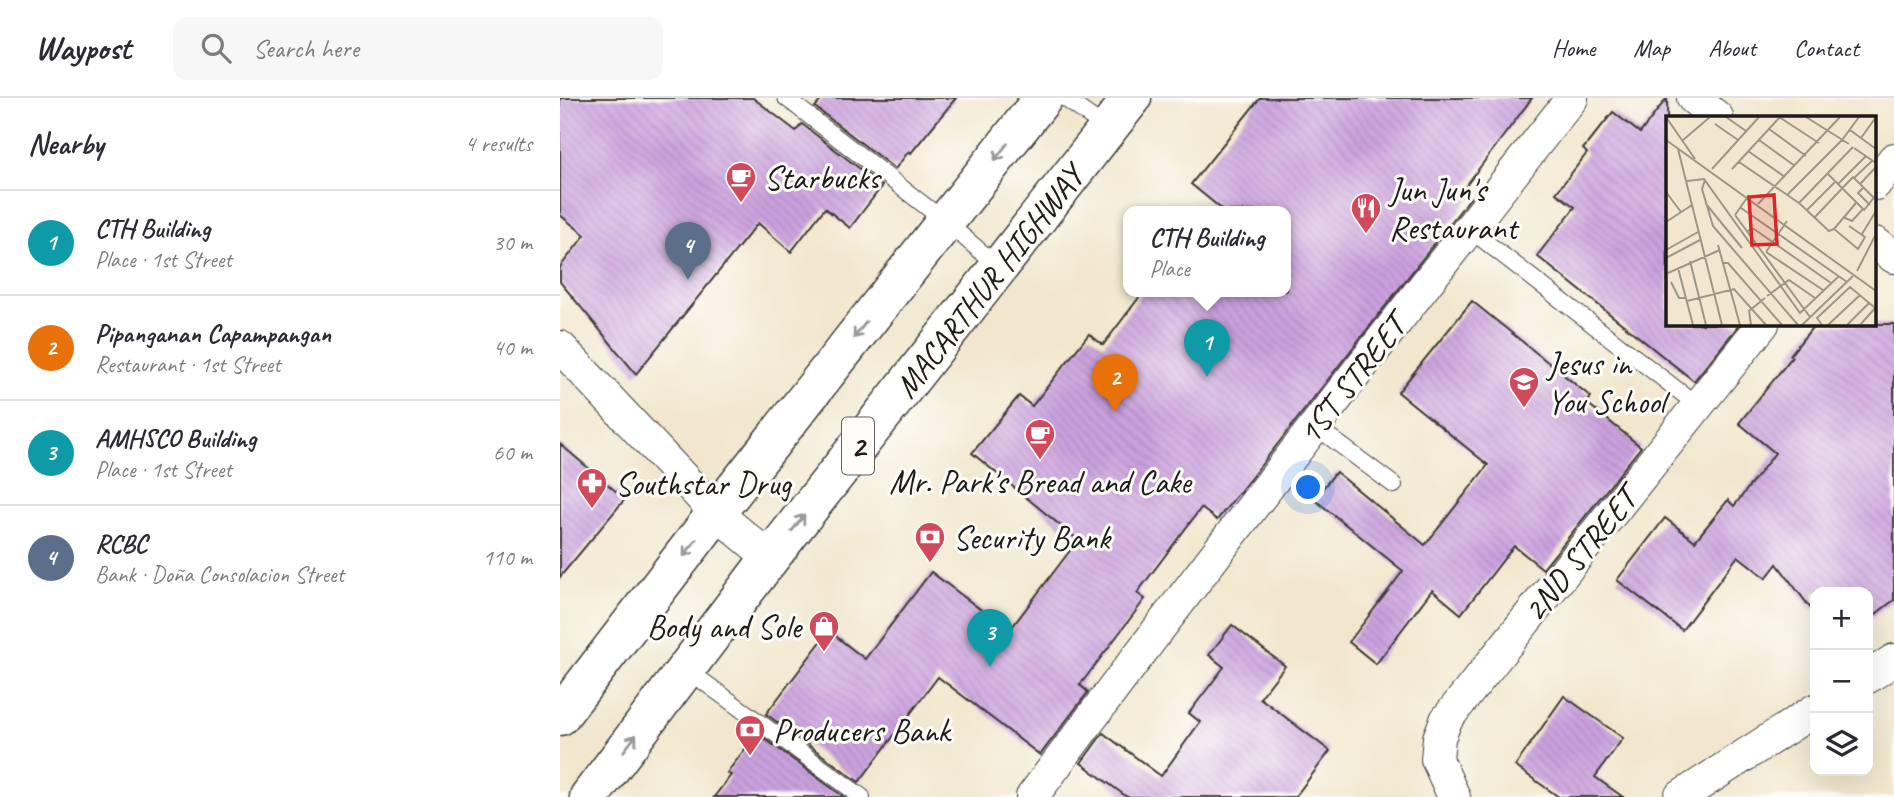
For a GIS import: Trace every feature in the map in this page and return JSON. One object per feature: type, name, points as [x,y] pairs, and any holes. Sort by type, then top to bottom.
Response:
[{"type":"highway","name":"MACARTHUR HIGHWAY","points":[[560,716],[1043,98]]},
{"type":"highway","name":"MACARTHUR HIGHWAY","points":[[589,797],[770,558],[1132,98]]},
{"type":"street","name":"1ST STREET","points":[[1032,797],[1314,426],[1572,98]]},
{"type":"street","points":[[1693,98],[1716,116]]},
{"type":"street","points":[[1876,183],[1894,159]]},
{"type":"street","points":[[1876,244],[1894,257]]},
{"type":"street","name":"2ND STREET","points":[[1454,797],[1437,759],[1439,738],[1446,720],[1761,326]]},
{"type":"street","points":[[560,348],[716,513],[770,558]]},
{"type":"street","points":[[1873,674],[1894,660]]},
{"type":"street","points":[[1680,797],[1810,713]]},
{"type":"lane","points":[[786,98],[946,222],[999,267]]},
{"type":"lane","points":[[1065,98],[1108,129]]},
{"type":"lane","points":[[1469,229],[1697,405]]},
{"type":"lane","points":[[1314,426],[1394,485]]},
{"type":"lane","points":[[686,668],[862,797]]},
{"type":"building","points":[[560,98],[753,98],[796,131],[802,124],[882,186],[850,228],[825,208],[791,252],[758,223],[636,374],[560,282],[560,267],[585,235],[560,215]]},
{"type":"building","points":[[823,98],[956,98],[895,169],[815,107]]},
{"type":"building","points":[[1260,98],[1532,98],[1462,191],[1470,198],[1262,464],[1217,520],[1201,508],[1137,593],[1145,599],[1080,685],[1088,692],[1040,755],[938,677],[859,782],[766,714],[829,631],[865,659],[931,572],[1009,631],[1078,540],[972,453],[1019,396],[1032,406],[1089,334],[1103,345],[1139,297],[1291,297],[1291,206],[1218,206],[1191,184]]},
{"type":"building","points":[[1667,98],[1666,326],[1738,326],[1694,381],[1537,256],[1575,207],[1556,193],[1587,153],[1583,149],[1613,112],[1640,133]]},
{"type":"building","points":[[1472,301],[1591,397],[1587,403],[1641,447],[1543,569],[1514,546],[1461,614],[1432,590],[1376,664],[1349,642],[1403,571],[1314,499],[1336,472],[1425,545],[1488,465],[1398,392]]},
{"type":"building","points":[[1894,324],[1894,600],[1873,616],[1873,587],[1810,587],[1810,607],[1777,564],[1766,578],[1738,556],[1682,630],[1617,580],[1665,518],[1695,541],[1728,500],[1734,506],[1775,453],[1739,423],[1792,357],[1790,355],[1813,326]]},
{"type":"building","points":[[560,444],[625,499],[560,577]]},
{"type":"building","points":[[1232,625],[1285,666],[1260,698],[1330,751],[1295,797],[1127,797],[1081,763],[1103,733],[1161,776],[1200,722],[1189,713],[1224,667],[1209,655]]},
{"type":"building","points":[[1564,696],[1623,738],[1595,777],[1623,797],[1559,797],[1515,766]]},
{"type":"building","points":[[757,733],[844,797],[714,797],[731,775],[727,773]]},
{"type":"place","name":"Starbucks","points":[[741,204]]},
{"type":"place","name":"Jun Jun's Restaurant","points":[[1366,235]]},
{"type":"place","name":"RCBC","points":[[688,280]]},
{"type":"place","name":"CTH Building","points":[[1207,377]]},
{"type":"place","name":"Jesus in You School","points":[[1524,409]]},
{"type":"place","name":"Pipanganan Capampangan","points":[[1115,412]]},
{"type":"place","name":"Mr. Park's Bread and Cake","points":[[1040,461]]},
{"type":"place","name":"Southstar Drug","points":[[592,510]]},
{"type":"place","name":"Security Bank","points":[[930,564]]},
{"type":"place","name":"Body and Sole","points":[[824,653]]},
{"type":"place","name":"AMHSCO Building","points":[[990,667]]},
{"type":"place","name":"Producers Bank","points":[[750,757]]}]
